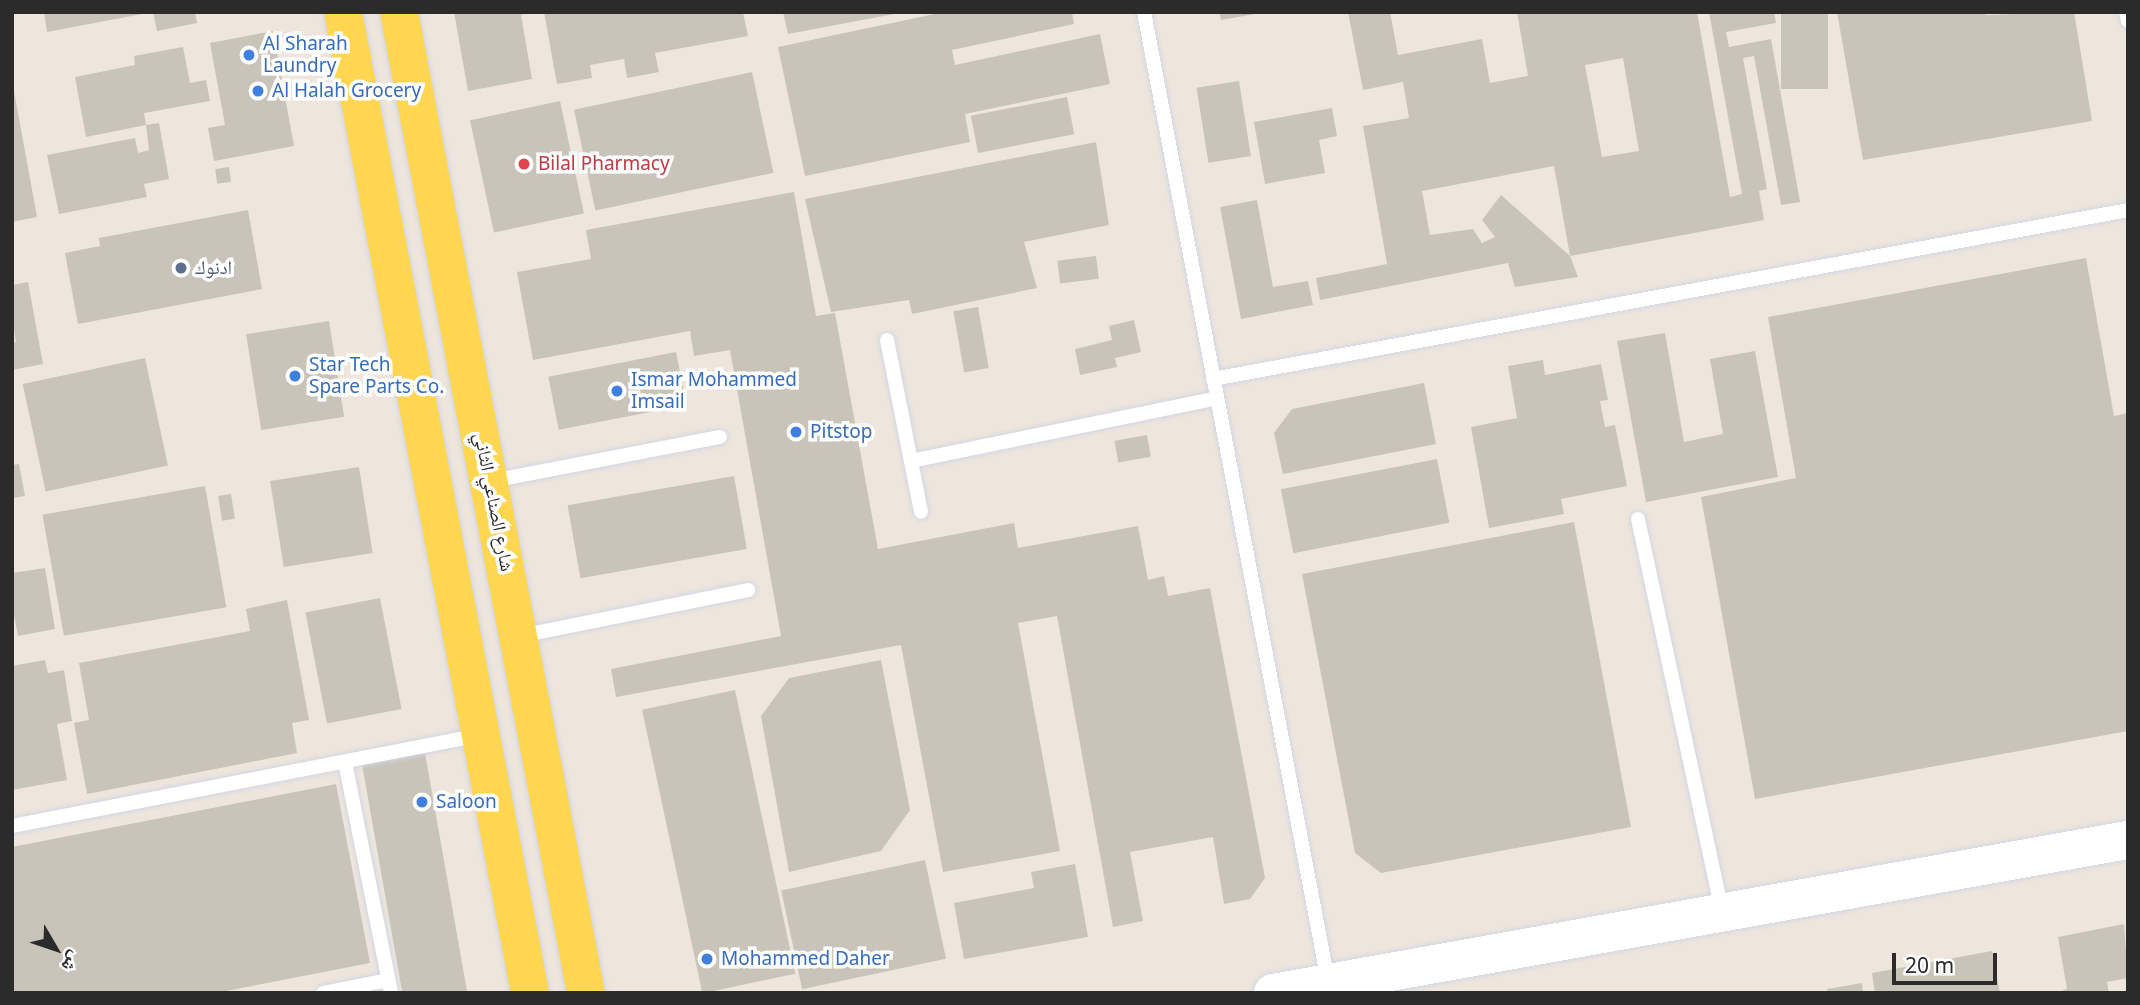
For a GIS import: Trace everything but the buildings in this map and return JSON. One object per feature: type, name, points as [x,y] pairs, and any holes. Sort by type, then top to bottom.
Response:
[{"type":"main road","points":[[342,12],[530,993]]},
{"type":"main road","name":"شارع الصناعي الثاني","points":[[399,12],[491,481],[586,993]]},
{"type":"street","points":[[1273,993],[1330,988],[1722,912],[2128,840]]},
{"type":"lane","points":[[1144,12],[1330,988]]},
{"type":"lane","points":[[2126,12],[2128,22]]},
{"type":"lane","points":[[1213,379],[2128,210]]},
{"type":"lane","points":[[887,340],[921,512]]},
{"type":"lane","points":[[911,461],[1216,398]]},
{"type":"lane","points":[[491,481],[720,437]]},
{"type":"lane","points":[[1638,519],[1722,912]]},
{"type":"lane","points":[[519,636],[748,590]]},
{"type":"lane","points":[[12,826],[480,735]]},
{"type":"lane","points":[[323,993],[389,987],[345,762]]},
{"type":"place","name":"Al Sharah Laundry","points":[[249,55]]},
{"type":"place","name":"Al Halah Grocery","points":[[258,91]]},
{"type":"place","name":"Bilal Pharmacy","points":[[524,164]]},
{"type":"place","name":"ادنوك","points":[[181,268]]},
{"type":"place","name":"Star Tech Spare Parts Co.","points":[[295,376]]},
{"type":"place","name":"Ismar Mohammed Imsail","points":[[617,391]]},
{"type":"place","name":"Pitstop","points":[[796,432]]},
{"type":"place","name":"Saloon","points":[[422,802]]},
{"type":"place","name":"Mohammed Daher","points":[[707,959]]}]
